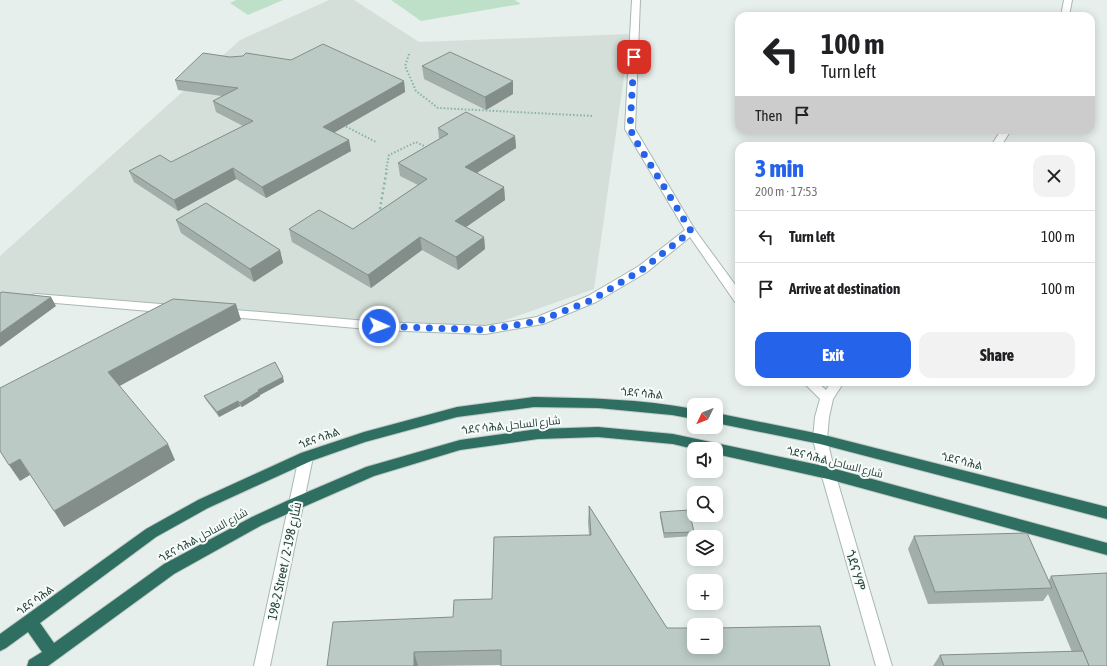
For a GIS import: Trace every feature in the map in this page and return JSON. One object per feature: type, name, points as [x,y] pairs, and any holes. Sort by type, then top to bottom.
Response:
[{"type":"highway","name":"ጎደና ሳሕል","points":[[0,643],[151,533],[203,504],[306,457],[364,437],[457,412],[534,402],[598,403],[687,413]]},
{"type":"highway","name":"ጎደና ሳሕል","points":[[723,419],[820,439],[1107,513]]},
{"type":"highway","name":"ጎደና ሳሕል شارع الساحل","points":[[35,666],[169,569],[257,521],[296,503],[371,471],[460,445],[538,434],[598,432],[673,439],[828,473],[1107,549]]},
{"type":"highway","points":[[30,621],[52,653]]},
{"type":"street","points":[[636,0],[630,129],[691,231],[735,293]]},
{"type":"street","points":[[1066,12],[1068,0]]},
{"type":"street","points":[[213,312],[379,326],[485,330],[539,321],[592,300],[643,269],[691,231]]},
{"type":"street","points":[[24,297],[182,310]]},
{"type":"street","points":[[814,386],[827,398]]},
{"type":"street","name":"ጎደና ሃም","points":[[835,386],[827,398],[822,416],[820,439],[828,473],[884,666]]},
{"type":"street","name":"198-2 Street / شارع 198-2","points":[[262,666],[306,457]]},
{"type":"path","points":[[409,54],[405,66],[416,91],[438,108],[593,116]]},
{"type":"path","points":[[342,124],[376,142]]},
{"type":"path","points":[[378,220],[389,155],[416,142],[430,149]]},
{"type":"shaded area","points":[[329,0],[354,0],[419,42],[630,34],[594,289],[477,330],[0,295],[0,256],[240,40]]},
{"type":"green space","points":[[236,0],[283,0],[248,15],[230,3]]},
{"type":"green space","points":[[391,0],[515,0],[521,4],[421,21]]},
{"type":"building","points":[[323,44],[404,81],[323,127],[349,140],[262,187],[233,168],[174,200],[129,171],[160,155],[171,162],[253,121],[213,101],[238,88],[175,80],[203,53],[230,57],[243,56],[246,53],[291,60]]},
{"type":"building","points":[[450,52],[513,81],[485,97],[422,66]]},
{"type":"building","points":[[466,112],[515,136],[465,167],[504,187],[455,221],[484,237],[456,257],[420,237],[368,275],[289,229],[319,210],[353,229],[427,179],[398,163],[448,134],[438,128]]},
{"type":"building","points":[[206,203],[280,250],[250,269],[176,220]]},
{"type":"building","points":[[0,293],[51,297],[0,333]]},
{"type":"building","points":[[173,299],[236,304],[108,372],[168,444],[54,511],[20,459],[9,465],[0,451],[0,388]]},
{"type":"building","points":[[275,362],[283,377],[258,390],[259,391],[240,403],[238,401],[217,412],[204,396]]},
{"type":"building","points":[[589,506],[667,628],[687,628],[687,654],[723,654],[723,628],[820,626],[830,666],[501,666],[501,650],[414,652],[414,666],[327,666],[333,622],[453,617],[454,600],[492,599],[494,537],[591,535]]},
{"type":"building","points":[[687,510],[687,522],[692,522],[694,530],[687,530],[687,532],[664,533],[660,512]]},
{"type":"building","points":[[1027,533],[1052,588],[935,592],[914,536]]},
{"type":"building","points":[[1107,573],[1107,666],[1089,666],[1051,576]]},
{"type":"building","points":[[1083,651],[1089,666],[944,666],[940,655]]},
{"type":"route","points":[[379,326],[485,330],[539,321],[592,300],[643,269],[691,231],[630,129],[634,57]]}]
